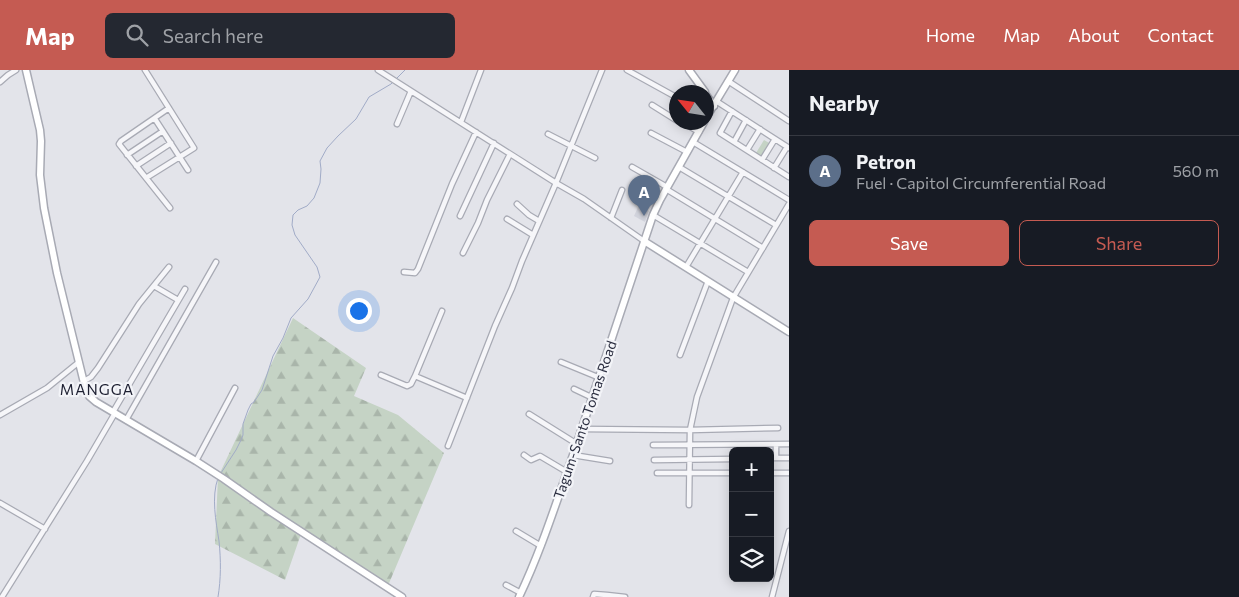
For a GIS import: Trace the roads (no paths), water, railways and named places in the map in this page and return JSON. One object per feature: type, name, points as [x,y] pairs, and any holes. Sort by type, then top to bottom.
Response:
[{"type":"main road","points":[[26,70],[40,130],[40,175],[44,208],[57,273],[84,381],[90,396],[96,402],[224,479],[271,512],[402,597]]},
{"type":"main road","points":[[689,70],[700,85]]},
{"type":"main road","points":[[715,104],[735,70]]},
{"type":"main road","name":"Tagum-Santo Tomas Road","points":[[520,595],[542,546],[600,378],[653,215],[666,188],[699,132]]},
{"type":"main road","points":[[644,241],[789,332]]},
{"type":"street","points":[[0,82],[16,70]]},
{"type":"street","points":[[145,70],[194,148],[146,178]]},
{"type":"street","points":[[378,70],[584,199],[644,241]]},
{"type":"street","points":[[460,122],[481,70]]},
{"type":"street","points":[[448,446],[495,326],[602,70]]},
{"type":"street","points":[[627,70],[669,93]]},
{"type":"street","points":[[728,82],[789,121]]},
{"type":"street","points":[[396,124],[411,91]]},
{"type":"street","points":[[715,104],[732,111],[788,147],[774,168]]},
{"type":"street","points":[[652,106],[669,115]]},
{"type":"street","points":[[169,108],[120,142],[119,145],[170,208]]},
{"type":"street","points":[[732,111],[720,132],[774,168],[788,175]]},
{"type":"street","points":[[155,119],[188,170]]},
{"type":"street","points":[[734,142],[746,120]]},
{"type":"street","points":[[747,150],[760,129]]},
{"type":"street","points":[[127,155],[163,131]]},
{"type":"street","points":[[404,272],[415,272],[418,269],[452,184],[476,132]]},
{"type":"street","points":[[651,133],[687,152]]},
{"type":"street","points":[[548,134],[595,158]]},
{"type":"street","points":[[762,160],[775,139]]},
{"type":"street","points":[[693,142],[789,200]]},
{"type":"street","points":[[136,166],[171,143]]},
{"type":"street","points":[[460,216],[494,144]]},
{"type":"street","points":[[463,253],[510,154]]},
{"type":"street","points":[[679,166],[776,225]]},
{"type":"street","points":[[632,167],[763,248]]},
{"type":"street","points":[[686,267],[744,172]]},
{"type":"street","points":[[611,218],[622,190]]},
{"type":"street","points":[[517,204],[539,221]]},
{"type":"street","points":[[689,505],[690,430],[697,398],[728,308],[789,204]]},
{"type":"street","points":[[653,215],[748,272]]},
{"type":"street","points":[[507,219],[533,235]]},
{"type":"street","points":[[126,420],[216,262]]},
{"type":"street","points":[[84,381],[91,377],[98,368],[139,304],[169,267]]},
{"type":"street","points":[[680,355],[708,281]]},
{"type":"street","points":[[154,286],[178,300]]},
{"type":"street","points":[[2,597],[88,461],[185,289]]},
{"type":"street","points":[[381,375],[407,386],[411,384],[442,311]]},
{"type":"street","points":[[0,415],[47,388],[79,362]]},
{"type":"street","points":[[561,362],[600,378]]},
{"type":"street","points":[[416,376],[467,398]]},
{"type":"street","points":[[196,461],[235,388]]},
{"type":"street","points":[[574,389],[593,398]]},
{"type":"street","points":[[530,414],[577,444]]},
{"type":"street","points":[[582,429],[690,430],[778,428]]},
{"type":"street","points":[[774,453],[776,444]]},
{"type":"street","points":[[654,445],[789,444]]},
{"type":"street","points":[[524,455],[531,460],[540,456],[567,472]]},
{"type":"street","points":[[573,456],[610,461]]},
{"type":"street","points":[[774,458],[789,458]]},
{"type":"street","points":[[654,460],[729,459]]},
{"type":"street","points":[[657,473],[729,473]]},
{"type":"street","points":[[774,473],[789,473]]},
{"type":"street","points":[[0,502],[45,529]]},
{"type":"street","points":[[516,531],[542,546]]},
{"type":"street","points":[[772,597],[789,531]]},
{"type":"street","points":[[506,585],[520,595]]},
{"type":"street","points":[[593,597],[594,594],[625,597]]},
{"type":"waterway","points":[[221,473],[241,440],[243,424],[248,410],[262,390],[273,356],[291,318],[308,299],[320,277],[317,267],[295,235],[292,225],[293,215],[298,210],[307,206],[314,198],[320,183],[320,161],[327,148],[356,119],[369,97],[391,84],[405,70]]},
{"type":"waterway","points":[[218,478],[214,501],[220,555],[218,597]]},
{"type":"place","name":"Petron","points":[[644,216]]},
{"type":"district","name":"MANGGA","points":[[97,390]]}]
